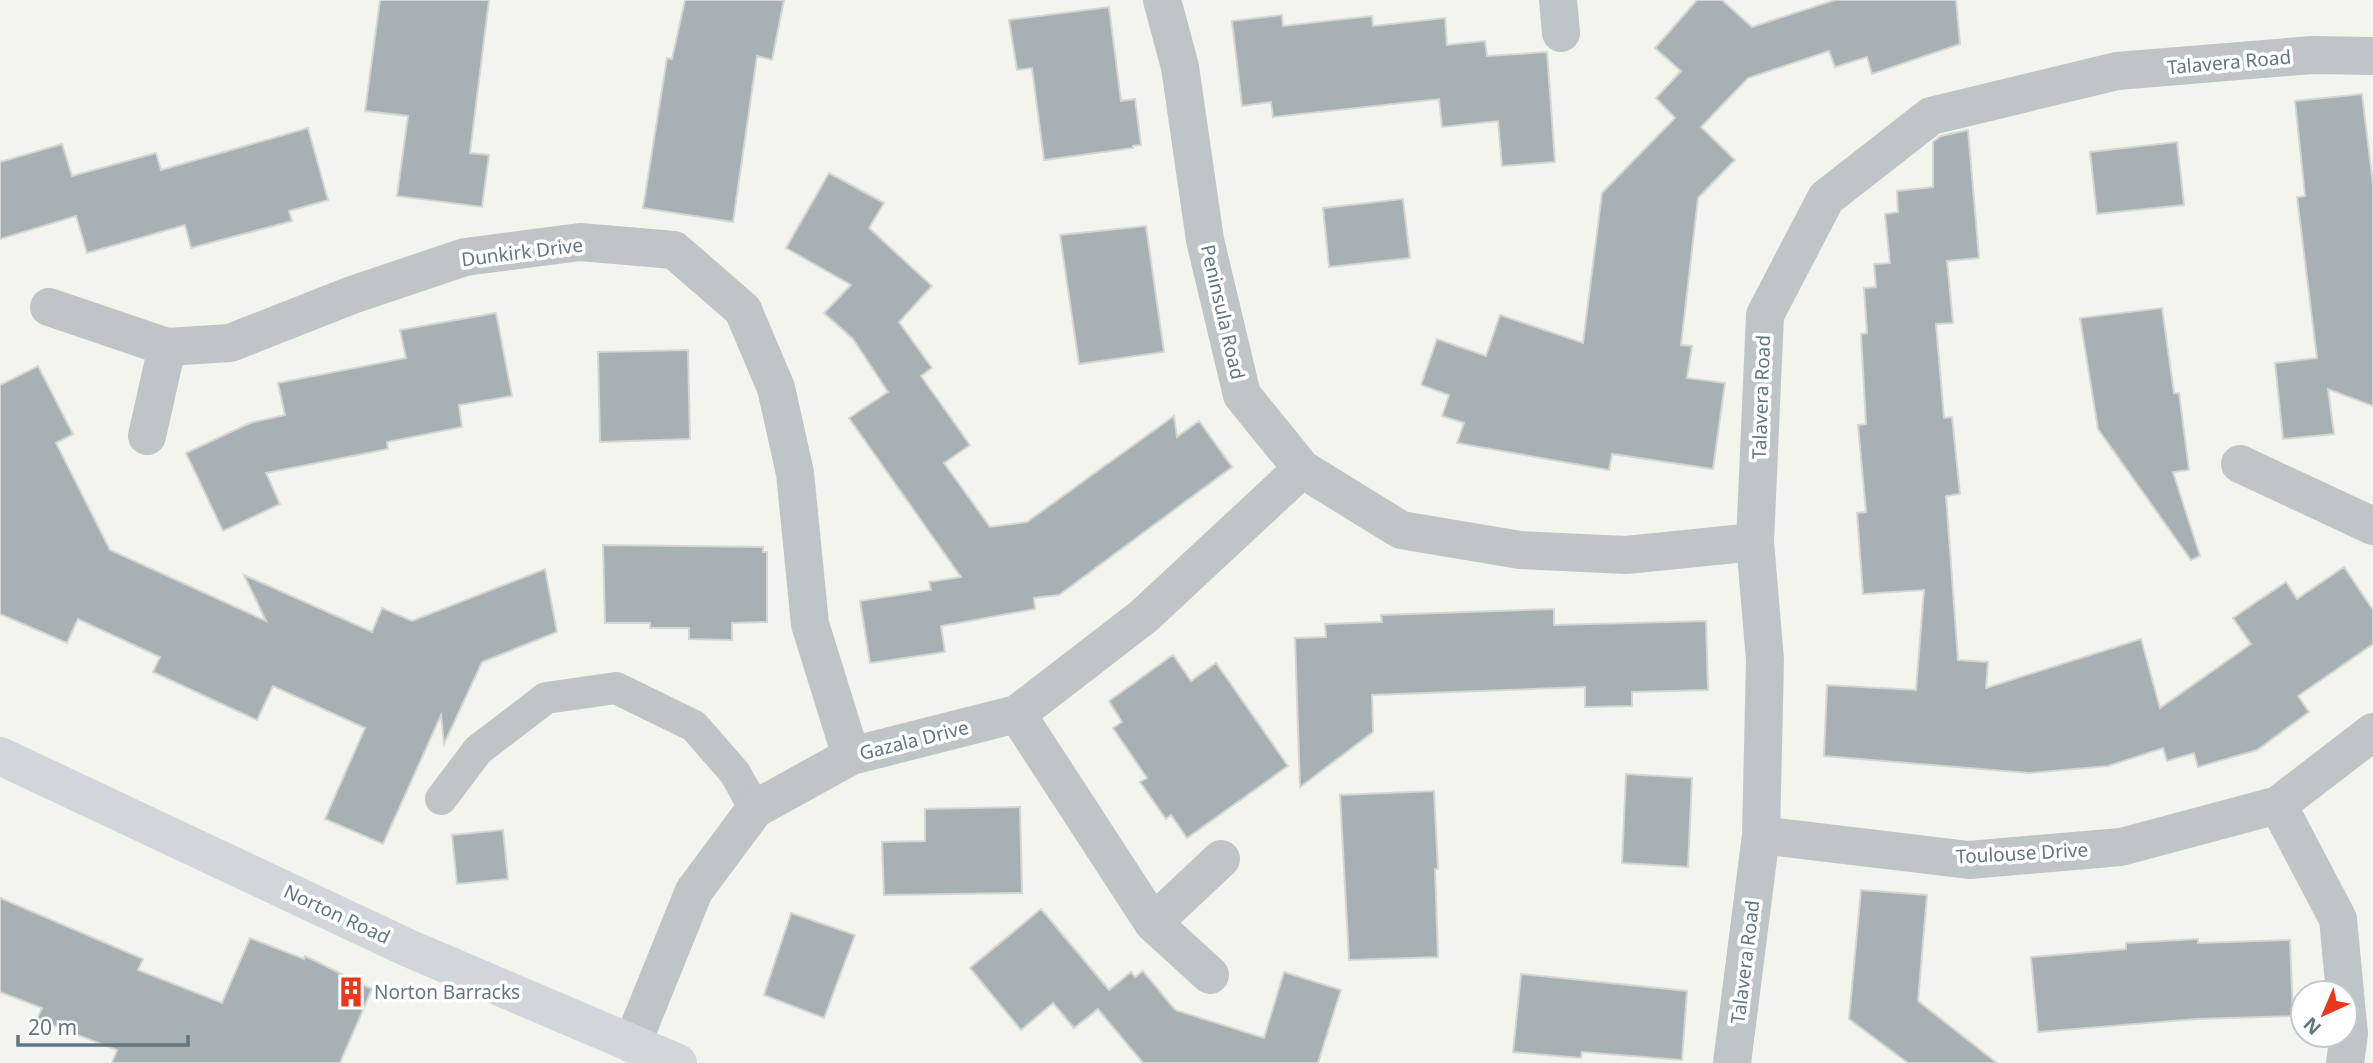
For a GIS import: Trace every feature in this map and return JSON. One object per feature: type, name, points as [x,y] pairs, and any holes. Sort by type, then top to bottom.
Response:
[{"type":"street","name":"Peninsula Road","points":[[1162,0],[1180,67],[1205,240],[1242,395],[1302,469],[1401,530],[1520,550],[1626,555],[1755,542]]},
{"type":"street","name":"Talavera Road","points":[[1732,1063],[1762,835],[1766,660],[1755,542],[1765,315],[1826,198],[1931,116],[2117,71],[2312,55],[2373,56]]},
{"type":"street","name":"Dunkirk Drive","points":[[49,307],[167,347],[230,343],[352,295],[465,257],[580,242],[674,250],[743,310],[776,387],[795,473],[810,624],[851,756]]},
{"type":"street","points":[[147,436],[167,347]]},
{"type":"street","points":[[2240,464],[2373,526]]},
{"type":"street","name":"Gazala Drive","points":[[632,1044],[694,891],[755,809],[851,756],[1017,714],[1144,616],[1302,469]]},
{"type":"street","points":[[1017,714],[1153,923],[1210,975]]},
{"type":"street","name":"Toulouse Drive","points":[[1762,835],[1969,860],[2121,847],[2278,805],[2373,732]]},
{"type":"street","name":"Norton Road","points":[[0,756],[408,948],[678,1063]]},
{"type":"street","points":[[2278,805],[2338,919],[2344,979]]},
{"type":"street","points":[[1153,923],[1221,859]]},
{"type":"lane","points":[[442,799],[478,750],[546,698],[616,688],[694,726],[735,773],[755,809]]},
{"type":"building","points":[[380,0],[489,0],[470,153],[489,155],[482,207],[397,196],[408,116],[365,111]]},
{"type":"building","points":[[685,0],[784,0],[772,60],[757,56],[733,222],[643,208],[667,58],[672,59]]},
{"type":"building","points":[[1697,0],[1722,0],[1752,27],[1835,0],[1956,0],[1960,44],[1872,74],[1867,57],[1835,67],[1829,51],[1748,78],[1701,127],[1735,160],[1698,198],[1681,345],[1692,346],[1687,378],[1725,383],[1713,469],[1612,454],[1609,470],[1457,443],[1464,423],[1442,416],[1449,395],[1421,385],[1437,339],[1486,356],[1500,315],[1583,343],[1602,193],[1675,118],[1656,98],[1681,71],[1655,48]]},
{"type":"building","points":[[1109,7],[1121,101],[1135,99],[1141,145],[1044,160],[1032,68],[1017,70],[1009,20]]},
{"type":"building","points":[[1282,15],[1283,26],[1372,16],[1373,26],[1445,18],[1447,45],[1485,41],[1487,56],[1547,52],[1555,162],[1502,166],[1498,121],[1442,127],[1439,99],[1273,117],[1271,102],[1242,106],[1232,21]]},
{"type":"building","points":[[2362,94],[2373,185],[2373,406],[2328,389],[2334,434],[2283,439],[2275,363],[2317,358],[2297,197],[2305,196],[2295,101]]},
{"type":"building","points":[[308,128],[328,200],[289,211],[292,221],[191,248],[185,225],[87,253],[76,216],[0,239],[0,162],[62,144],[72,176],[156,153],[161,170]]},
{"type":"building","points":[[1968,130],[1979,258],[1947,261],[1953,323],[1936,324],[1944,418],[1952,417],[1960,494],[1946,496],[1958,660],[1988,662],[1986,688],[2141,639],[2160,708],[2251,644],[2233,618],[2286,582],[2297,599],[2344,567],[2373,610],[2373,644],[2298,696],[2309,712],[2257,750],[2198,767],[2194,753],[2167,761],[2163,748],[2108,766],[2029,773],[1824,756],[1827,685],[1916,690],[1924,590],[1863,594],[1857,513],[1866,512],[1858,425],[1866,424],[1861,334],[1867,333],[1864,288],[1876,287],[1874,264],[1890,263],[1885,214],[1898,212],[1897,191],[1933,187],[1933,142],[1941,136]]},
{"type":"building","points":[[2177,142],[2184,205],[2097,214],[2090,152]]},
{"type":"building","points":[[829,173],[884,203],[869,228],[932,286],[899,322],[932,368],[921,376],[970,445],[944,463],[990,527],[1027,522],[1174,416],[1177,437],[1199,421],[1232,467],[1059,595],[1034,598],[1035,609],[941,626],[945,652],[870,663],[860,601],[931,590],[929,582],[961,577],[849,418],[888,392],[853,339],[824,313],[851,285],[786,248]]},
{"type":"building","points":[[1403,199],[1410,258],[1329,267],[1323,208]]},
{"type":"building","points":[[1146,226],[1164,352],[1079,364],[1060,235]]},
{"type":"building","points":[[2162,308],[2174,393],[2179,393],[2189,470],[2173,472],[2200,556],[2191,560],[2098,429],[2080,318]]},
{"type":"building","points":[[496,313],[512,396],[459,405],[462,427],[387,442],[388,449],[266,473],[280,504],[223,531],[186,453],[250,423],[285,415],[278,383],[406,358],[400,330]]},
{"type":"building","points":[[688,350],[690,439],[600,442],[598,352]]},
{"type":"building","points":[[38,366],[73,434],[56,443],[110,550],[266,621],[244,575],[372,632],[382,608],[412,621],[545,569],[557,632],[482,662],[444,744],[441,715],[383,844],[325,819],[365,728],[273,686],[257,720],[153,672],[160,657],[78,619],[67,643],[0,614],[0,385]]},
{"type":"building","points":[[603,545],[763,547],[763,552],[767,552],[767,622],[732,623],[732,640],[689,639],[689,628],[650,628],[650,623],[605,623]]},
{"type":"building","points":[[1554,609],[1554,625],[1706,621],[1708,690],[1632,692],[1632,706],[1585,707],[1585,687],[1372,695],[1373,732],[1300,787],[1295,638],[1326,637],[1325,624],[1382,622],[1381,615]]},
{"type":"building","points":[[1173,655],[1191,681],[1216,663],[1288,766],[1187,838],[1171,815],[1166,819],[1140,782],[1147,778],[1113,728],[1122,722],[1109,701]]},
{"type":"building","points":[[1626,774],[1692,778],[1688,867],[1622,863]]},
{"type":"building","points":[[1434,791],[1438,869],[1435,869],[1438,957],[1349,960],[1340,795]]},
{"type":"building","points":[[1020,807],[1022,893],[884,895],[882,842],[925,841],[925,809]]},
{"type":"building","points":[[503,830],[508,879],[457,884],[452,835]]},
{"type":"building","points":[[1861,890],[1927,895],[1918,1001],[1997,1063],[1908,1063],[1849,1019]]},
{"type":"building","points":[[0,898],[143,959],[138,970],[222,1003],[250,938],[304,959],[305,956],[372,989],[340,1063],[112,1063],[117,1050],[37,1019],[42,1008],[0,992]]},
{"type":"building","points":[[1041,909],[1109,990],[1131,972],[1135,977],[1143,971],[1175,1010],[1264,1038],[1284,972],[1341,990],[1318,1063],[1143,1063],[1098,1009],[1074,1028],[1053,1003],[1021,1030],[970,968]]},
{"type":"building","points":[[791,913],[855,935],[824,1018],[764,995]]},
{"type":"building","points":[[2198,939],[2198,943],[2290,940],[2289,1016],[2196,1019],[2038,1032],[2031,957],[2126,949],[2126,943]]},
{"type":"building","points":[[1521,974],[1687,991],[1682,1060],[1582,1052],[1581,1058],[1513,1052]]},
{"type":"place","name":"Norton Barracks","points":[[351,992]]}]
